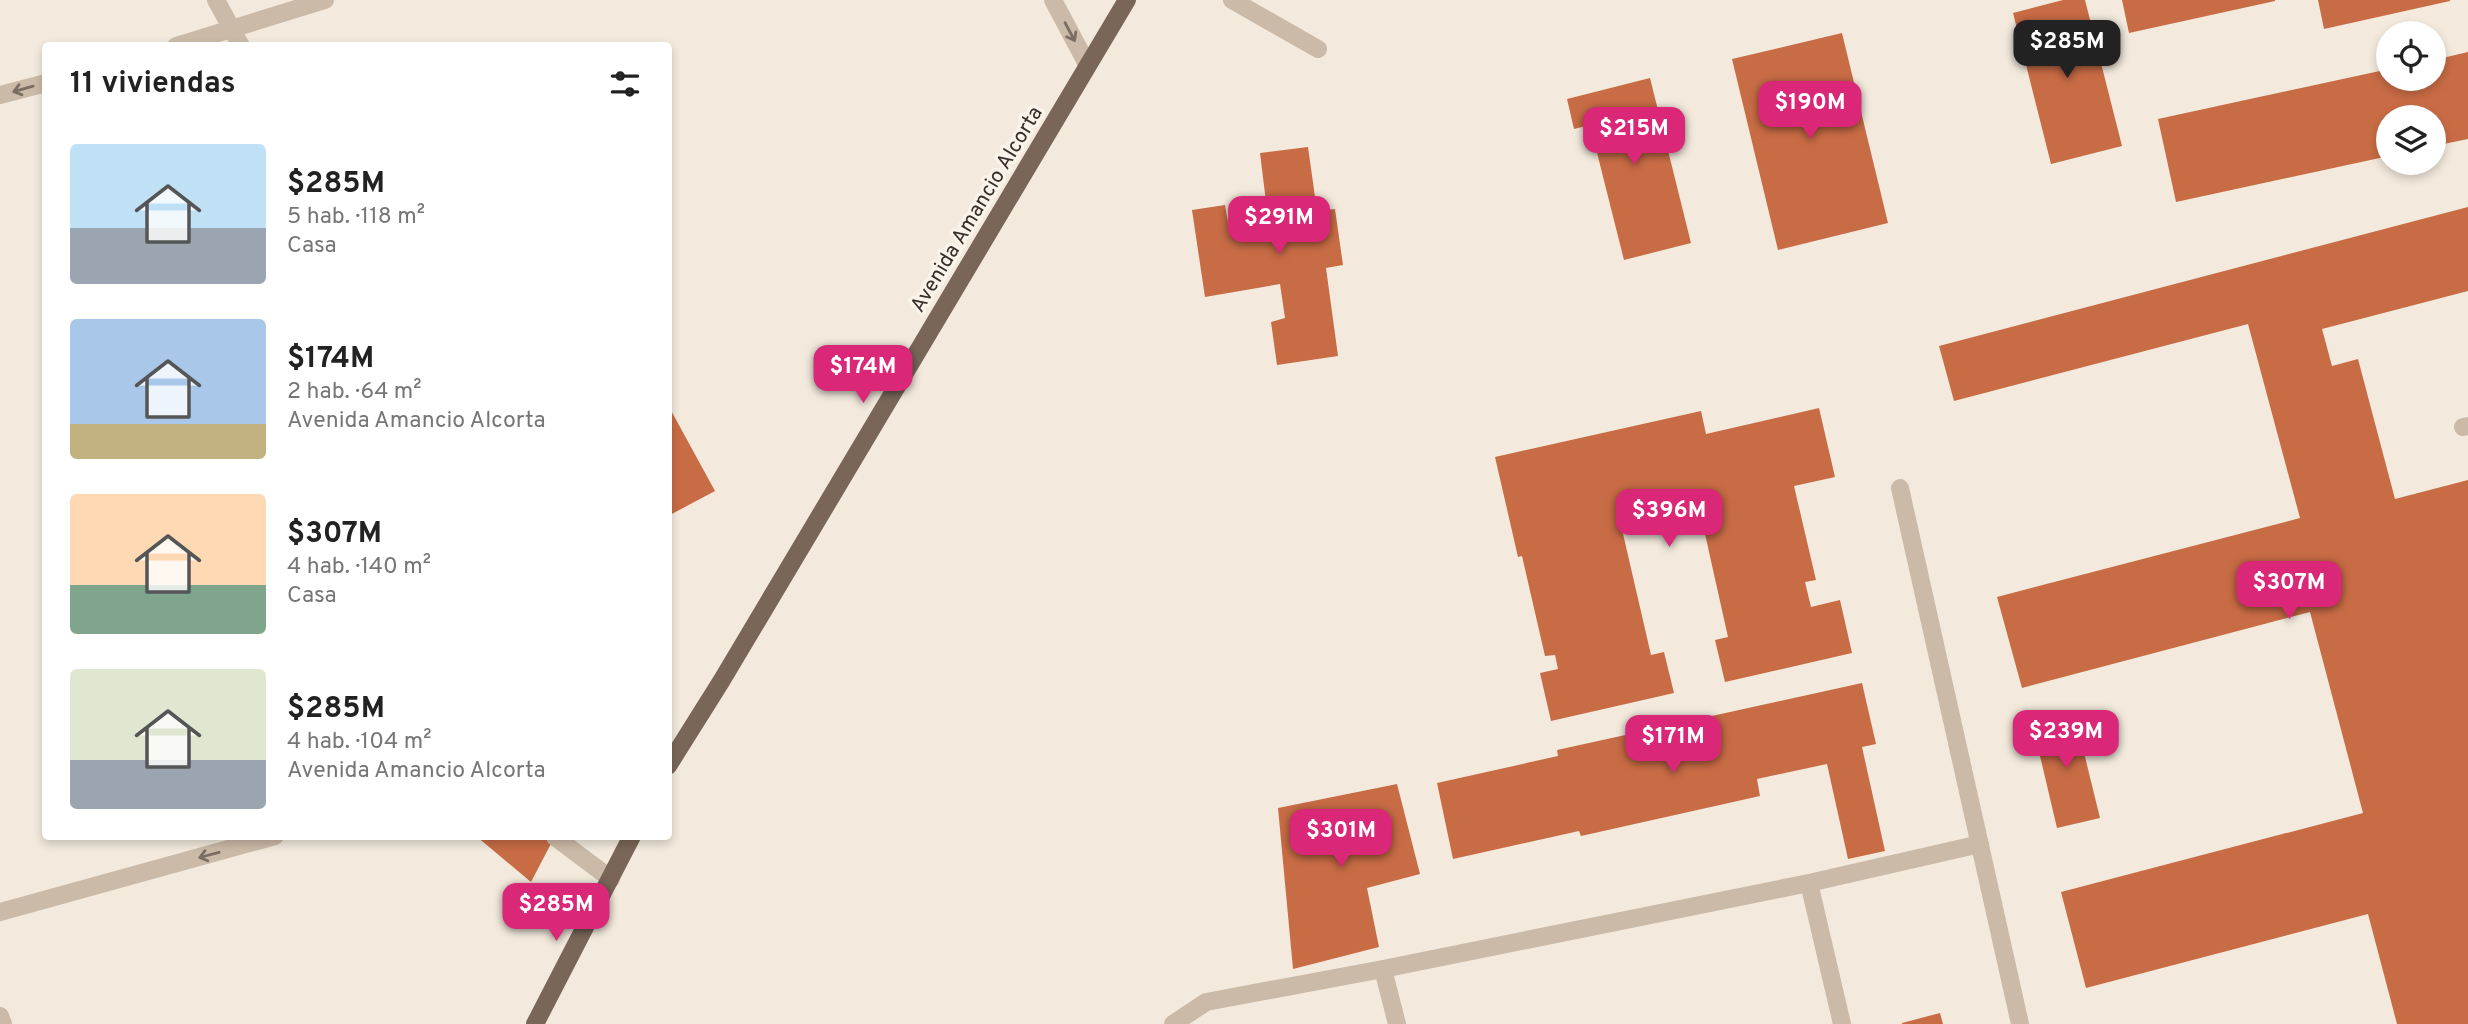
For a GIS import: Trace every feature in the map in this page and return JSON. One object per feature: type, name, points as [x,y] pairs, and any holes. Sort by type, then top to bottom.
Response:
[{"type":"main road","name":"Avenida Amancio Alcorta","points":[[672,760],[1127,0]]},
{"type":"main road","points":[[539,1022],[630,840]]},
{"type":"street","points":[[216,0],[236,38]]},
{"type":"street","points":[[206,42],[236,38],[325,0]]},
{"type":"street","points":[[1053,0],[1087,64]]},
{"type":"street","points":[[1232,0],[1318,48]]},
{"type":"street","points":[[0,96],[42,84]]},
{"type":"street","points":[[1900,488],[2020,1024]]},
{"type":"street","points":[[0,912],[261,840]]},
{"type":"street","points":[[559,840],[611,879]]},
{"type":"street","points":[[1173,1024],[1206,1002],[1809,883],[1980,844]]},
{"type":"street","points":[[1809,883],[1842,1024]]},
{"type":"street","points":[[1383,969],[1397,1024]]},
{"type":"street","points":[[0,1016],[3,1024]]},
{"type":"building","points":[[2063,0],[2085,0],[2122,146],[2051,164],[2013,13]]},
{"type":"building","points":[[2122,0],[2275,0],[2275,1],[2129,33]]},
{"type":"building","points":[[2318,0],[2450,0],[2450,1],[2324,29]]},
{"type":"building","points":[[1842,33],[1888,223],[1778,250],[1732,59]]},
{"type":"building","points":[[2468,52],[2468,139],[2446,144],[2446,105],[2376,105],[2376,159],[2176,202],[2158,119],[2376,72],[2376,91],[2446,91],[2446,57]]},
{"type":"building","points":[[1650,78],[1691,243],[1624,260],[1590,125],[1574,129],[1567,99]]},
{"type":"building","points":[[1308,147],[1317,211],[1335,209],[1343,265],[1326,268],[1338,356],[1277,365],[1271,322],[1285,318],[1280,284],[1205,297],[1192,210],[1225,205],[1229,228],[1268,218],[1260,153]]},
{"type":"building","points":[[2468,207],[2468,291],[2322,329],[2332,366],[2358,359],[2395,499],[2468,480],[2468,1024],[2397,1024],[2368,914],[2086,988],[2061,892],[2363,813],[2310,612],[2022,688],[1997,597],[2300,518],[2248,324],[1954,401],[1939,346]]},
{"type":"building","points":[[1819,408],[1835,477],[1794,486],[1816,580],[1805,582],[1811,607],[1840,600],[1852,653],[1725,682],[1715,640],[1728,637],[1699,507],[1621,525],[1651,655],[1664,652],[1674,693],[1551,721],[1540,673],[1558,669],[1555,655],[1545,656],[1495,457],[1701,411],[1706,434]]},
{"type":"building","points":[[672,412],[715,491],[672,514]]},
{"type":"building","points":[[1862,683],[1876,744],[1862,747],[1885,851],[1848,859],[1827,764],[1757,779],[1760,796],[1581,836],[1579,831],[1453,859],[1437,783],[1558,756],[1557,750]]},
{"type":"building","points":[[2074,712],[2100,818],[2057,828],[2032,722]]},
{"type":"building","points":[[1397,784],[1420,874],[1367,888],[1379,947],[1293,969],[1278,808]]},
{"type":"building","points":[[481,840],[553,840],[531,882]]},
{"type":"building","points":[[1940,1013],[1943,1024],[1902,1024],[1902,1023]]}]
